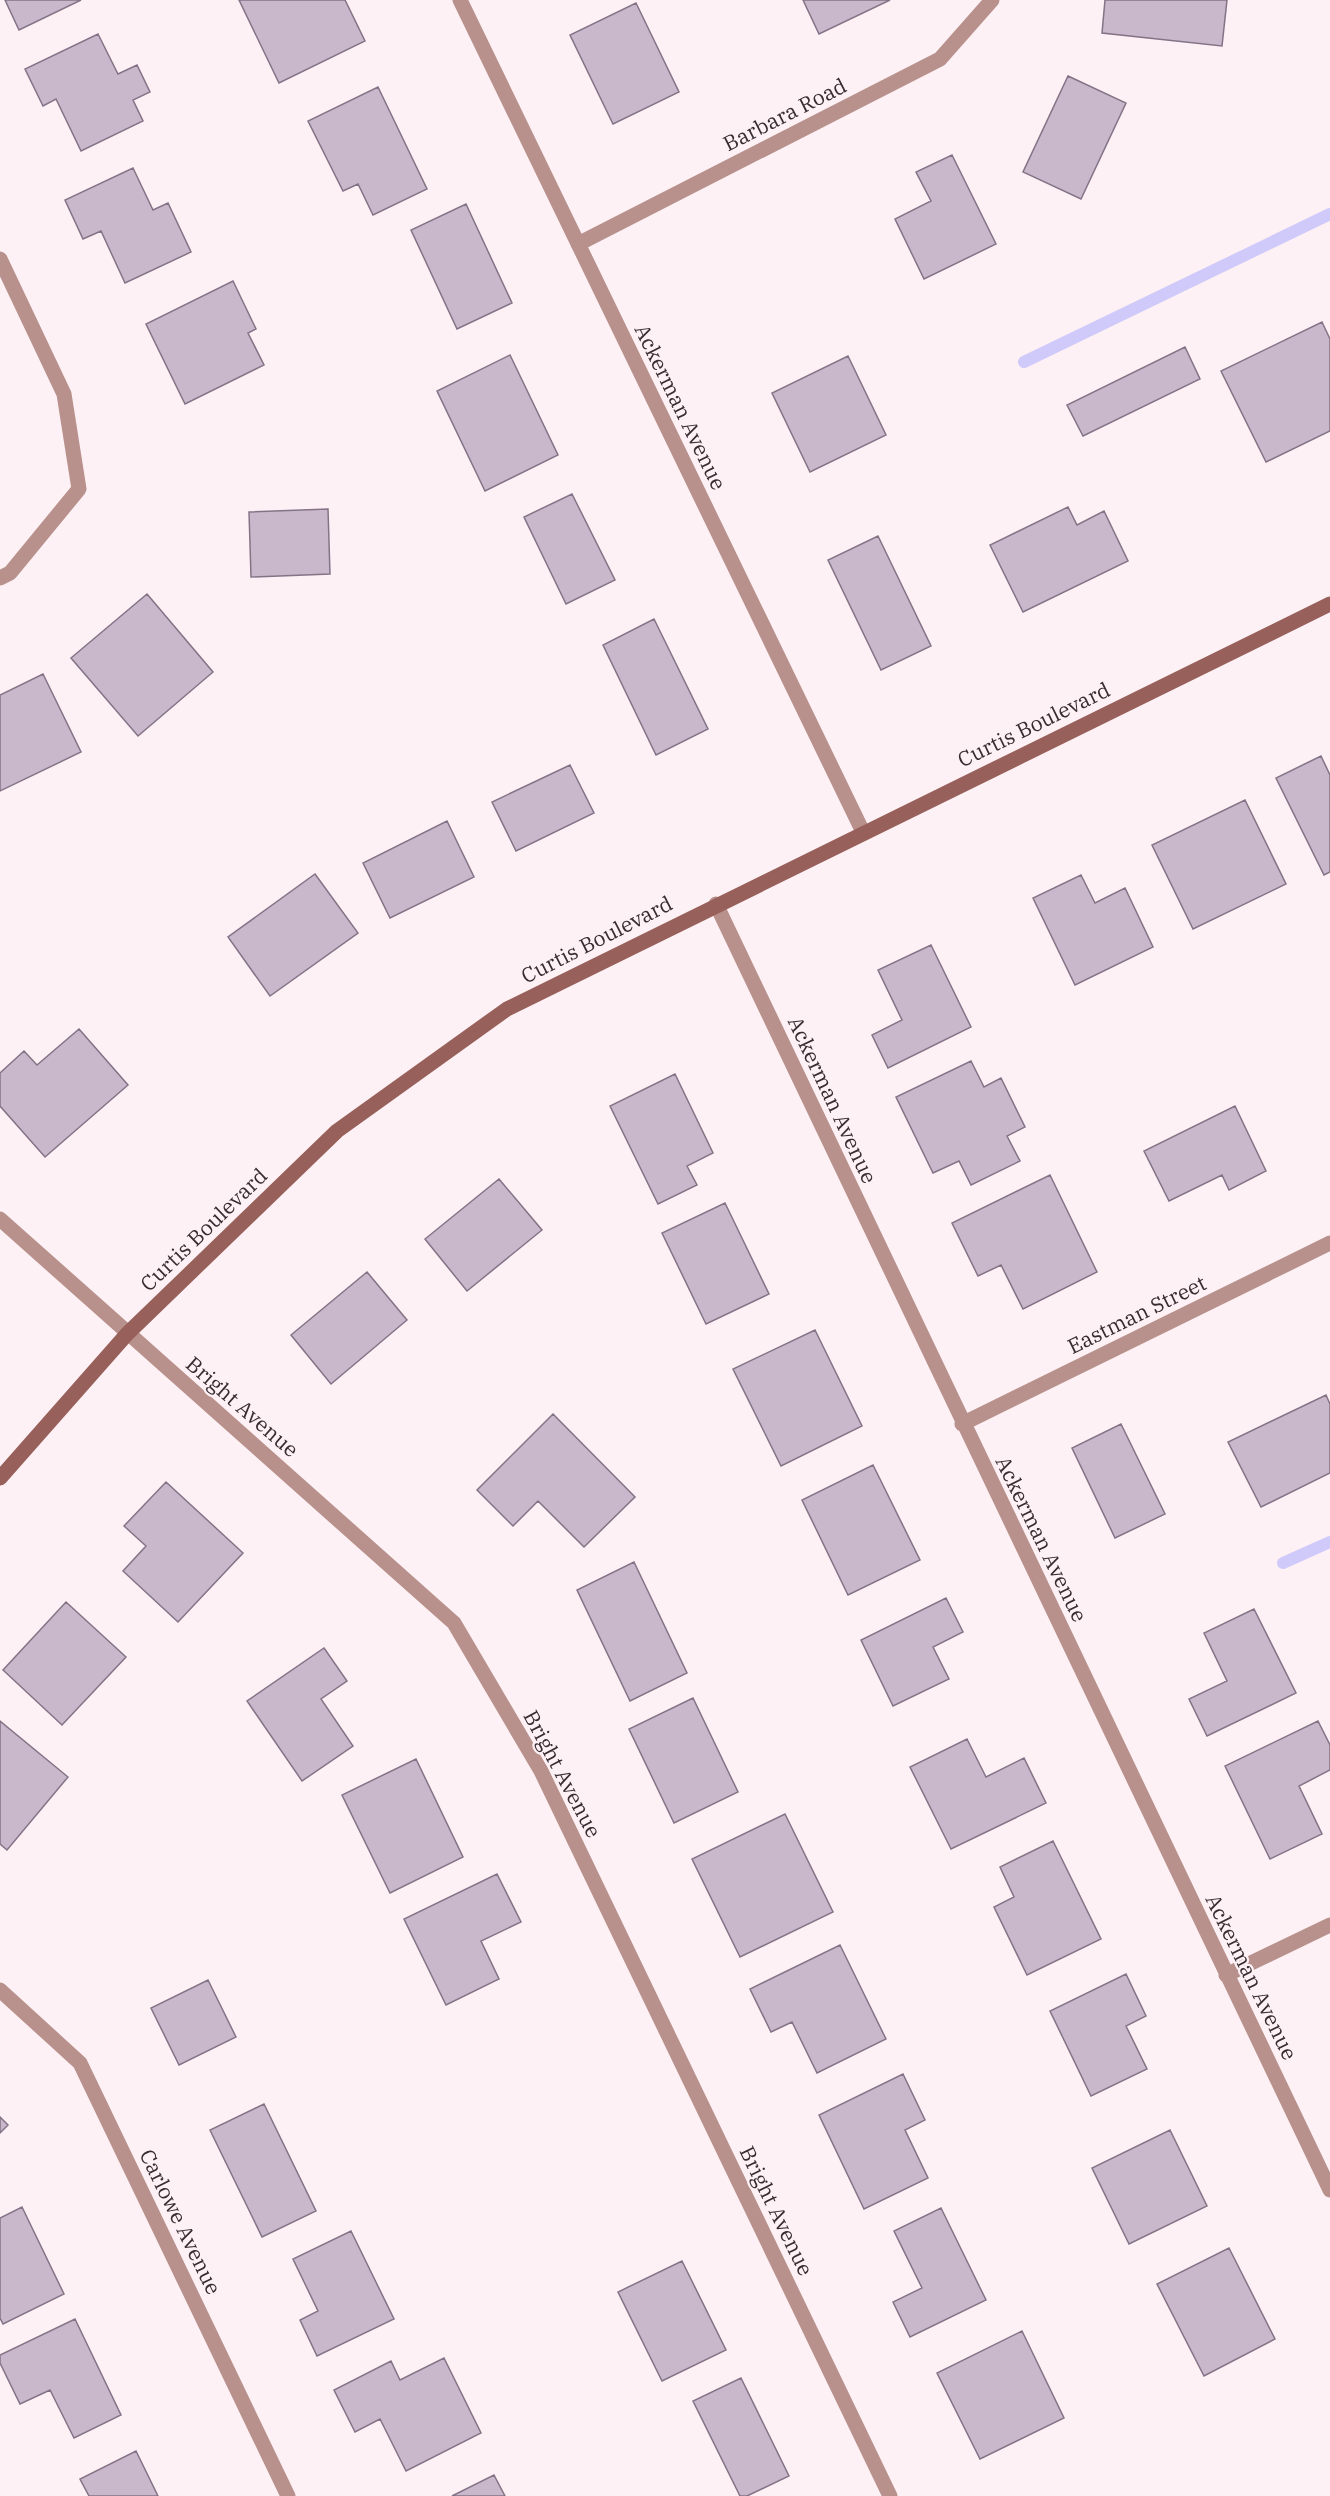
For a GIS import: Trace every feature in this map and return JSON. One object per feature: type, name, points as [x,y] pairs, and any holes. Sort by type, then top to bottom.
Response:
[{"type":"street","name":"Ackerman Avenue","points":[[460,0],[863,832]]},
{"type":"street","name":"Barbara Road","points":[[578,244],[940,59],[992,0]]},
{"type":"street","points":[[0,259],[64,394],[79,489],[10,573],[0,578]]},
{"type":"street","name":"Curtis Boulevard","points":[[0,1478],[127,1334],[337,1131],[507,1009],[716,904],[1330,604]]},
{"type":"street","name":"Ackerman Avenue","points":[[716,904],[962,1424],[1330,2190]]},
{"type":"street","name":"Bright Avenue","points":[[0,1219],[454,1623],[541,1771],[890,2496]]},
{"type":"street","name":"Eastman Street","points":[[962,1424],[1330,1243]]},
{"type":"street","points":[[1226,1975],[1330,1925]]},
{"type":"street","name":"Carlowe Avenue","points":[[0,1990],[80,2063],[288,2496]]},
{"type":"building","points":[[5,0],[81,0],[19,30]]},
{"type":"building","points":[[239,0],[345,0],[365,41],[279,83]]},
{"type":"building","points":[[803,0],[890,0],[819,34]]},
{"type":"building","points":[[1105,0],[1227,0],[1222,46],[1102,33]]},
{"type":"building","points":[[636,3],[679,92],[613,124],[570,35]]},
{"type":"building","points":[[98,34],[118,74],[137,65],[150,92],[133,100],[143,121],[81,151],[56,99],[43,106],[25,69]]},
{"type":"building","points":[[1068,76],[1126,103],[1081,199],[1023,172]]},
{"type":"building","points":[[378,87],[427,189],[373,215],[358,184],[343,191],[308,121]]},
{"type":"building","points":[[952,155],[996,244],[924,279],[895,219],[931,201],[916,172]]},
{"type":"building","points":[[133,168],[153,210],[168,203],[191,252],[125,283],[101,231],[83,239],[65,200]]},
{"type":"building","points":[[466,204],[512,303],[457,329],[411,230]]},
{"type":"building","points":[[233,281],[256,329],[248,333],[264,365],[185,404],[146,324]]},
{"type":"building","points":[[1322,322],[1330,339],[1330,431],[1266,462],[1221,371]]},
{"type":"building","points":[[1185,347],[1200,379],[1083,436],[1067,405]]},
{"type":"building","points":[[510,355],[558,455],[485,491],[437,391]]},
{"type":"building","points":[[848,356],[886,435],[810,472],[772,393]]},
{"type":"building","points":[[572,494],[615,580],[566,604],[524,517]]},
{"type":"building","points":[[1068,507],[1077,525],[1104,511],[1128,561],[1023,612],[990,545]]},
{"type":"building","points":[[328,509],[330,574],[251,577],[249,512]]},
{"type":"building","points":[[878,536],[931,646],[881,670],[828,560]]},
{"type":"building","points":[[147,594],[213,672],[138,736],[71,658]]},
{"type":"building","points":[[654,619],[708,729],[656,755],[603,645]]},
{"type":"building","points":[[43,674],[81,752],[0,791],[0,695]]},
{"type":"building","points":[[1321,756],[1330,775],[1330,872],[1324,875],[1276,778]]},
{"type":"building","points":[[570,765],[594,813],[516,851],[492,802]]},
{"type":"building","points":[[1245,800],[1286,884],[1193,929],[1152,845]]},
{"type":"building","points":[[447,821],[474,877],[390,918],[363,863]]},
{"type":"building","points":[[315,874],[358,933],[270,996],[228,937]]},
{"type":"building","points":[[1081,875],[1095,903],[1125,888],[1153,947],[1075,985],[1033,898]]},
{"type":"building","points":[[931,945],[971,1027],[888,1068],[872,1035],[902,1020],[878,970]]},
{"type":"building","points":[[79,1029],[128,1085],[45,1157],[0,1106],[0,1073],[24,1051],[37,1065]]},
{"type":"building","points":[[971,1061],[984,1087],[1001,1078],[1025,1127],[1007,1136],[1020,1161],[971,1185],[959,1161],[933,1173],[896,1097]]},
{"type":"building","points":[[675,1074],[713,1153],[687,1166],[697,1185],[658,1204],[610,1106]]},
{"type":"building","points":[[1235,1106],[1266,1171],[1229,1190],[1222,1175],[1169,1201],[1144,1151]]},
{"type":"building","points":[[1050,1175],[1097,1272],[1023,1309],[1001,1265],[978,1276],[952,1223]]},
{"type":"building","points":[[499,1179],[542,1230],[467,1291],[425,1239]]},
{"type":"building","points":[[725,1203],[769,1294],[706,1324],[662,1233]]},
{"type":"building","points":[[367,1272],[407,1320],[331,1384],[291,1335]]},
{"type":"building","points":[[815,1330],[862,1426],[781,1466],[733,1369]]},
{"type":"building","points":[[1326,1395],[1330,1404],[1330,1473],[1261,1507],[1228,1442]]},
{"type":"building","points":[[553,1414],[635,1497],[584,1547],[538,1501],[513,1526],[477,1490]]},
{"type":"building","points":[[1121,1424],[1165,1514],[1115,1538],[1072,1448]]},
{"type":"building","points":[[873,1465],[920,1560],[848,1595],[802,1500]]},
{"type":"building","points":[[166,1482],[243,1553],[178,1622],[123,1571],[146,1546],[124,1526]]},
{"type":"building","points":[[634,1562],[687,1673],[630,1701],[577,1590]]},
{"type":"building","points":[[946,1598],[963,1632],[933,1647],[949,1679],[893,1706],[861,1640]]},
{"type":"building","points":[[66,1602],[126,1657],[62,1725],[3,1670]]},
{"type":"building","points":[[1254,1609],[1296,1693],[1207,1736],[1189,1699],[1227,1681],[1204,1633]]},
{"type":"building","points":[[324,1648],[347,1681],[321,1699],[353,1746],[302,1781],[247,1701]]},
{"type":"building","points":[[693,1698],[738,1792],[674,1823],[629,1729]]},
{"type":"building","points":[[0,1721],[68,1777],[7,1850],[0,1844]]},
{"type":"building","points":[[1318,1721],[1330,1745],[1330,1770],[1299,1786],[1322,1834],[1270,1859],[1225,1766]]},
{"type":"building","points":[[967,1739],[986,1777],[1024,1758],[1046,1803],[951,1849],[910,1767]]},
{"type":"building","points":[[416,1759],[463,1857],[390,1893],[342,1795]]},
{"type":"building","points":[[785,1814],[833,1912],[740,1957],[692,1859]]},
{"type":"building","points":[[1053,1841],[1101,1939],[1027,1975],[994,1907],[1014,1897],[1000,1867]]},
{"type":"building","points":[[497,1874],[521,1922],[481,1941],[499,1979],[446,2005],[404,1919]]},
{"type":"building","points":[[840,1945],[886,2039],[817,2073],[792,2022],[771,2032],[750,1989]]},
{"type":"building","points":[[1126,1974],[1146,2016],[1126,2026],[1147,2069],[1091,2096],[1050,2011]]},
{"type":"building","points":[[208,1980],[236,2037],[179,2065],[151,2008]]},
{"type":"building","points":[[903,2074],[925,2120],[905,2130],[928,2178],[864,2209],[819,2115]]},
{"type":"building","points":[[264,2104],[316,2211],[262,2237],[210,2130]]},
{"type":"building","points":[[0,2117],[8,2125],[0,2133]]},
{"type":"building","points":[[1170,2130],[1207,2206],[1129,2244],[1092,2168]]},
{"type":"building","points":[[22,2207],[64,2294],[3,2324],[0,2318],[0,2218]]},
{"type":"building","points":[[941,2208],[986,2300],[910,2337],[893,2302],[922,2288],[894,2231]]},
{"type":"building","points":[[351,2231],[394,2319],[317,2356],[300,2320],[318,2311],[293,2259]]},
{"type":"building","points":[[1229,2248],[1275,2339],[1204,2376],[1157,2284]]},
{"type":"building","points":[[682,2261],[726,2350],[662,2381],[618,2292]]},
{"type":"building","points":[[75,2319],[121,2415],[74,2438],[50,2390],[20,2404],[0,2363],[0,2355]]},
{"type":"building","points":[[1022,2331],[1064,2418],[980,2459],[937,2373]]},
{"type":"building","points":[[444,2358],[481,2433],[406,2471],[380,2419],[355,2432],[334,2390],[391,2361],[400,2380]]},
{"type":"building","points":[[741,2378],[789,2476],[747,2496],[740,2496],[693,2401]]},
{"type":"building","points":[[136,2451],[158,2496],[89,2496],[80,2479]]},
{"type":"building","points":[[494,2475],[505,2496],[452,2496]]},
{"type":"waterway","points":[[1024,362],[1330,214]]},
{"type":"waterway","points":[[1283,1563],[1330,1542]]}]
